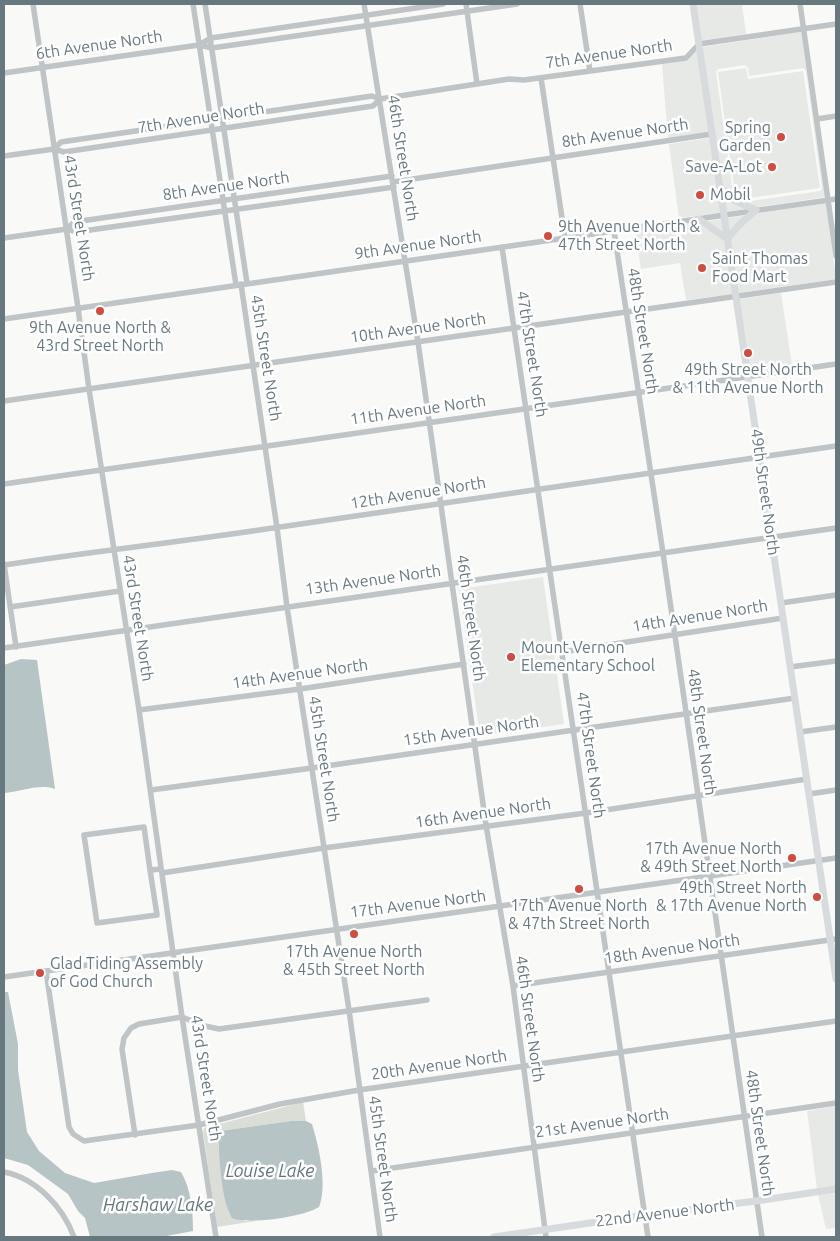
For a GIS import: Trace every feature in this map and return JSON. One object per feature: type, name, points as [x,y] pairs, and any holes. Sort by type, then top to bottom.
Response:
[{"type":"main road","name":"49th Street North","points":[[693,4],[809,794],[833,939],[836,979]]},
{"type":"main road","points":[[700,219],[728,238],[756,210],[736,201],[720,187]]},
{"type":"main road","name":"22nd Avenue North","points":[[494,1237],[546,1233],[645,1214],[836,1190]]},
{"type":"street","name":"43rd Street North","points":[[33,4],[216,1237]]},
{"type":"street","name":"45th Street North","points":[[193,4],[222,201],[241,284]]},
{"type":"street","name":"45th Street North","points":[[206,4],[234,199],[241,284],[287,607],[349,1010],[380,1237]]},
{"type":"street","name":"46th Street North","points":[[364,4],[418,342],[486,825],[513,986],[522,1067],[546,1233]]},
{"type":"street","name":"6th Avenue North","points":[[199,45],[211,38],[443,4]]},
{"type":"street","points":[[466,4],[476,84]]},
{"type":"street","name":"6th Avenue North","points":[[4,73],[199,45],[212,48],[517,4]]},
{"type":"street","points":[[580,4],[590,71]]},
{"type":"street","points":[[800,4],[836,256]]},
{"type":"street","name":"7th Avenue North","points":[[54,149],[61,142],[372,96],[380,99],[509,79],[541,78],[686,58],[699,44],[836,24]]},
{"type":"street","points":[[541,78],[565,238]]},
{"type":"street","name":"7th Avenue North","points":[[4,156],[54,149],[64,152],[373,106],[380,99]]},
{"type":"street","points":[[817,119],[836,116]]},
{"type":"street","name":"8th Avenue North","points":[[4,238],[67,229],[76,232],[235,210],[393,181],[712,134]]},
{"type":"street","name":"8th Avenue North","points":[[67,229],[74,222],[234,199],[393,181]]},
{"type":"street","name":"9th Avenue North","points":[[4,319],[836,199]]},
{"type":"street","name":"48th Street North","points":[[614,231],[649,473],[663,553],[762,1237]]},
{"type":"street","name":"47th Street North","points":[[502,247],[648,1237]]},
{"type":"street","name":"10th Avenue North","points":[[4,401],[836,282]]},
{"type":"street","name":"11th Avenue North","points":[[4,484],[836,364]]},
{"type":"street","name":"12th Avenue North","points":[[4,565],[113,548],[277,528],[538,488],[836,446]]},
{"type":"street","name":"13th Avenue North","points":[[4,648],[126,632],[836,528]]},
{"type":"street","points":[[4,565],[16,647]]},
{"type":"street","points":[[10,606],[120,591]]},
{"type":"street","name":"14th Avenue North","points":[[781,603],[836,595]]},
{"type":"street","name":"14th Avenue North","points":[[562,652],[783,618]]},
{"type":"street","points":[[790,667],[836,661]]},
{"type":"street","name":"14th Avenue North","points":[[139,710],[300,689],[464,664]]},
{"type":"street","name":"15th Avenue North","points":[[151,790],[795,698]]},
{"type":"street","points":[[800,732],[836,726]]},
{"type":"street","name":"16th Avenue North","points":[[150,870],[162,871],[486,825],[586,813],[807,779]]},
{"type":"street","points":[[809,794],[836,790]]},
{"type":"street","points":[[144,827],[150,870],[157,915],[97,924],[84,835],[144,827]]},
{"type":"street","name":"17th Avenue North","points":[[4,977],[836,858]]},
{"type":"street","name":"18th Avenue North","points":[[513,986],[833,939]]},
{"type":"street","name":"20th Avenue North","points":[[46,971],[69,1127],[78,1138],[84,1141],[199,1126],[280,1104],[359,1090],[836,1021]]},
{"type":"street","points":[[135,1135],[122,1049],[124,1038],[130,1028],[139,1024],[182,1018],[220,1029],[427,1000]]},
{"type":"street","name":"21st Avenue North","points":[[372,1171],[836,1103]]},
{"type":"street","points":[[4,1172],[13,1174],[35,1186],[55,1203],[70,1225],[74,1237]]},
{"type":"shaded area","points":[[696,4],[742,4],[746,34],[701,41]]},
{"type":"shaded area","points":[[801,32],[825,197],[726,212],[702,47]],"holes":[[[745,65],[748,68],[749,76],[803,68],[806,71],[822,188],[820,191],[737,203],[734,201],[716,72],[718,69]]]},
{"type":"shaded area","points":[[697,52],[709,132],[668,138],[662,64],[688,60]]},
{"type":"shaded area","points":[[746,68],[748,79],[803,71],[820,188],[736,200],[718,72]]},
{"type":"shaded area","points":[[710,138],[721,213],[679,218],[669,144]]},
{"type":"shaded area","points":[[826,203],[836,279],[738,293],[727,218]]},
{"type":"shaded area","points":[[722,219],[733,294],[686,300],[680,263],[641,269],[635,231]]},
{"type":"shaded area","points":[[781,293],[792,365],[750,374],[739,299]]},
{"type":"shaded area","name":"Mount Vernon Elementary School","points":[[543,577],[564,724],[480,736],[459,589]]},
{"type":"shaded area","points":[[303,1102],[306,1121],[291,1121],[227,1130],[218,1142],[222,1180],[229,1214],[245,1221],[256,1221],[217,1227],[203,1132],[204,1128]]},
{"type":"shaded area","points":[[836,1106],[836,1186],[817,1189],[807,1111]]},
{"type":"shaded area","points":[[836,1193],[836,1228],[826,1229],[818,1195]]},
{"type":"water","points":[[21,659],[37,660],[55,789],[36,787],[4,793],[4,665]]},
{"type":"water","name":"Harshaw Lake","points":[[4,992],[8,992],[18,1044],[18,1070],[27,1132],[39,1151],[65,1173],[94,1183],[172,1170],[181,1172],[191,1200],[193,1231],[161,1237],[90,1237],[85,1218],[78,1211],[68,1194],[28,1165],[4,1158]]},
{"type":"water","name":"Louise Lake","points":[[291,1121],[306,1121],[312,1124],[323,1180],[319,1207],[301,1214],[276,1219],[251,1221],[232,1218],[225,1201],[223,1189],[218,1134],[221,1131]]},
{"type":"place","name":"Spring Garden","points":[[781,137]]},
{"type":"place","name":"Save-A-Lot","points":[[772,167]]},
{"type":"place","name":"Mobil","points":[[700,195]]},
{"type":"place","name":"9th Avenue North & 47th Street North","points":[[548,236]]},
{"type":"place","name":"Saint Thomas Food Mart","points":[[702,268]]},
{"type":"place","name":"9th Avenue North & 43rd Street North","points":[[100,311]]},
{"type":"place","name":"49th Street North & 11th Avenue North","points":[[748,353]]},
{"type":"place","name":"Mount Vernon Elementary School","points":[[511,657]]},
{"type":"place","name":"17th Avenue North & 49th Street North","points":[[792,858]]},
{"type":"place","name":"17th Avenue North & 47th Street North","points":[[579,889]]},
{"type":"place","name":"49th Street North & 17th Avenue North","points":[[817,897]]},
{"type":"place","name":"17th Avenue North & 45th Street North","points":[[354,934]]},
{"type":"place","name":"Glad Tiding Assembly of God Church","points":[[40,973]]}]
